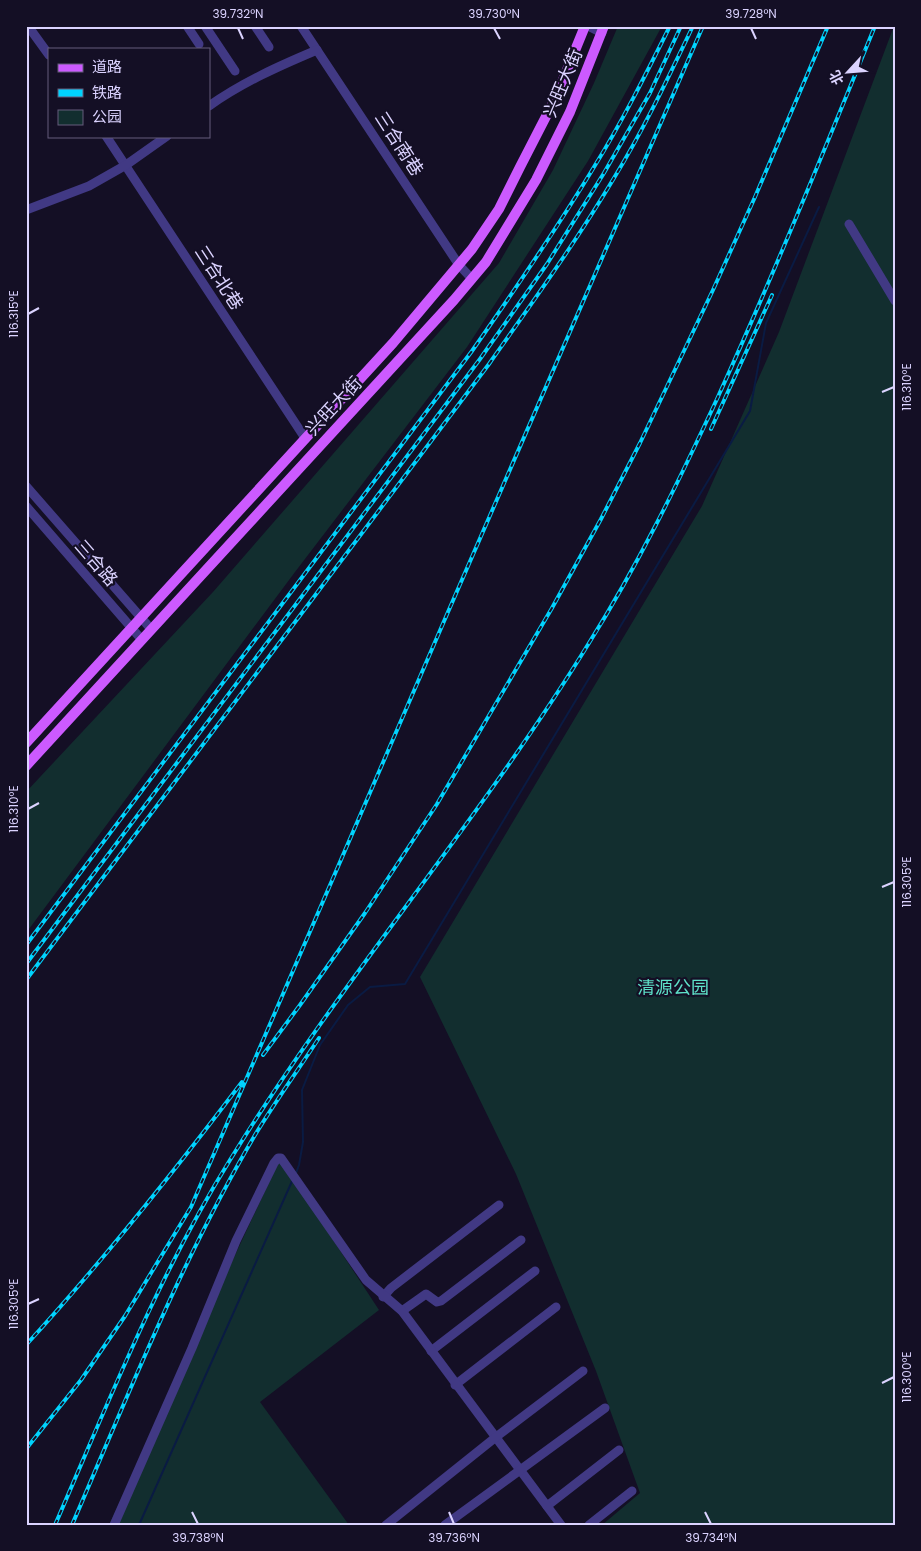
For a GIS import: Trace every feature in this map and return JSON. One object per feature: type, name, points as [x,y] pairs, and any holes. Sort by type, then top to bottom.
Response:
[{"type":"main road","name":"兴旺大街","points":[[26,743],[393,343],[459,265],[499,209],[556,97],[587,26]]},
{"type":"main road","name":"兴旺大街","points":[[26,766],[454,300],[486,262],[536,180],[570,112],[603,29]]},
{"type":"street","points":[[28,26],[48,54]]},
{"type":"street","points":[[187,26],[199,44]]},
{"type":"street","points":[[205,26],[235,71]]},
{"type":"street","points":[[255,26],[269,47]]},
{"type":"street","name":"三合南巷","points":[[301,26],[459,265],[472,278]]},
{"type":"street","points":[[587,26],[603,29]]},
{"type":"street","points":[[210,105],[247,81],[317,50]]},
{"type":"street","name":"三合北巷","points":[[107,138],[305,438]]},
{"type":"street","points":[[26,210],[89,186],[126,165],[164,138]]},
{"type":"street","points":[[849,224],[895,301]]},
{"type":"street","name":"三合路","points":[[26,486],[152,629]]},
{"type":"street","name":"三合路","points":[[26,506],[142,640]]},
{"type":"street","points":[[114,1525],[192,1348],[236,1241],[278,1158],[281,1158],[366,1280],[383,1297],[402,1311],[561,1525]]},
{"type":"street","points":[[383,1297],[391,1288],[499,1205]]},
{"type":"street","points":[[402,1311],[426,1294],[437,1302],[441,1301],[522,1240]]},
{"type":"street","points":[[431,1351],[535,1271]]},
{"type":"street","points":[[456,1385],[556,1307]]},
{"type":"street","points":[[386,1525],[496,1437],[583,1372]]},
{"type":"street","points":[[445,1525],[605,1408]]},
{"type":"street","points":[[547,1506],[619,1450]]},
{"type":"street","points":[[589,1525],[632,1491]]},
{"type":"green space","points":[[618,26],[662,26],[588,161],[467,347],[295,572],[26,933],[26,792],[213,592],[499,263],[553,170],[594,83]]},
{"type":"green space","name":"清源公园","points":[[894,26],[895,1525],[602,1525],[640,1493],[596,1371],[516,1174],[420,977],[702,506],[779,332]]},
{"type":"green space","points":[[280,1159],[379,1310],[260,1402],[349,1525],[109,1525]]},
{"type":"waterway","points":[[296,1173],[303,1142],[302,1090],[320,1045],[348,1005],[370,987],[405,984],[750,411],[766,323],[819,207]]},
{"type":"waterway","points":[[139,1525],[293,1179]]},
{"type":"railway","points":[[26,945],[472,351],[565,214],[594,167],[643,80],[670,26]]},
{"type":"railway","points":[[26,964],[480,359],[547,264],[604,173],[650,93],[681,26]]},
{"type":"railway","points":[[26,980],[489,364],[584,225],[625,160],[693,26]]},
{"type":"railway","points":[[26,1449],[81,1380],[125,1316],[191,1207],[703,26]]},
{"type":"railway","points":[[263,1055],[365,913],[437,804],[552,608],[601,519],[640,443],[713,290],[828,26]]},
{"type":"railway","points":[[55,1525],[136,1339],[204,1203],[272,1094],[317,1029],[547,709],[607,614],[641,554],[738,353],[875,26]]},
{"type":"railway","points":[[711,429],[772,295]]},
{"type":"railway","points":[[72,1525],[136,1376],[204,1230],[255,1135],[319,1038]]},
{"type":"railway","points":[[26,1345],[137,1216],[242,1082]]}]
